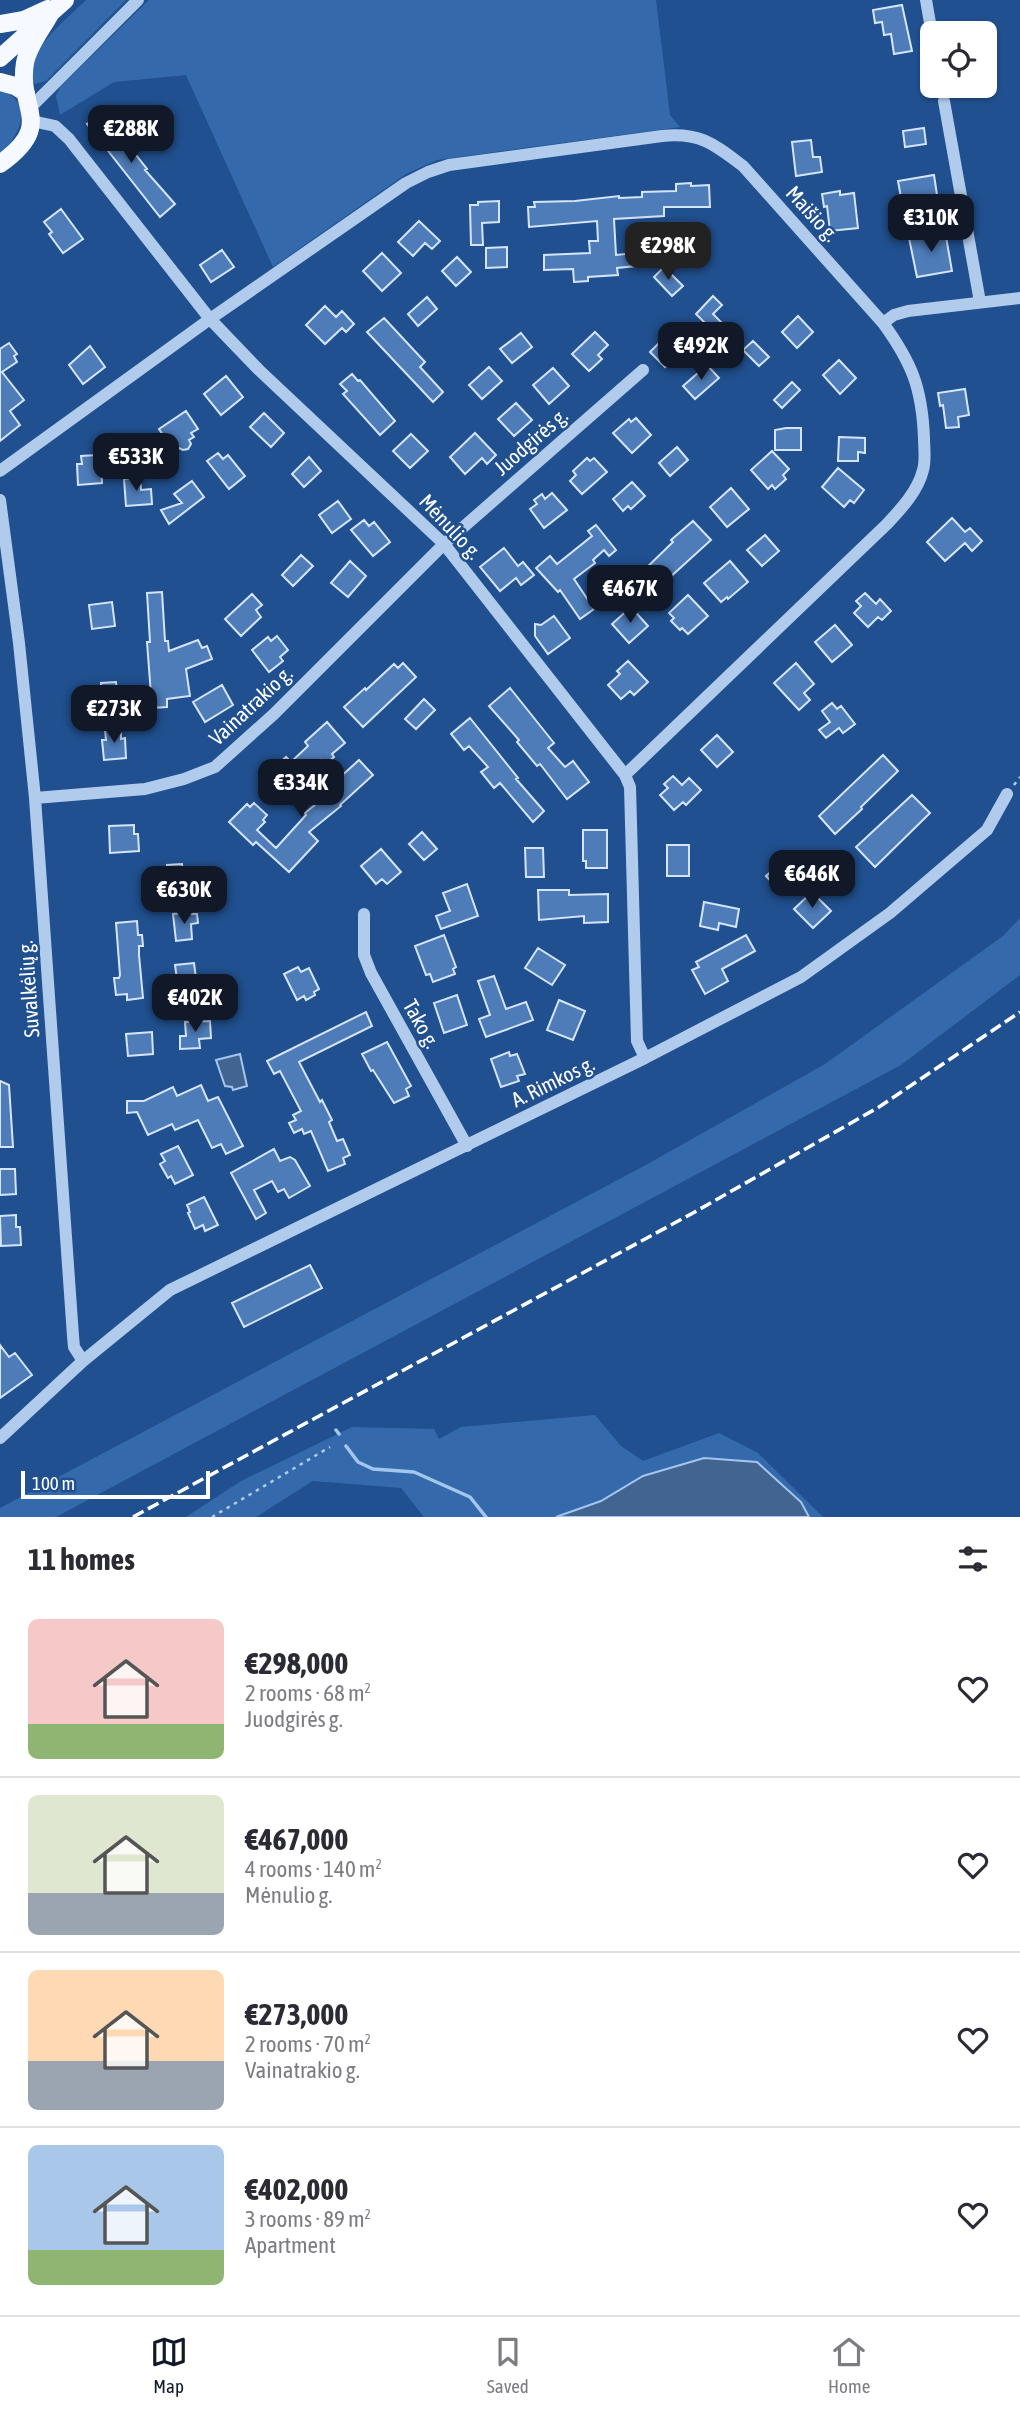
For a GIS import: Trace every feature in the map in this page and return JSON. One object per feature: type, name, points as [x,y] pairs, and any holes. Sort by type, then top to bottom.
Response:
[{"type":"main road","points":[[0,58],[64,0]]},
{"type":"main road","points":[[0,24],[24,20],[64,0]]},
{"type":"main road","points":[[0,164],[21,148],[28,134],[30,107],[26,60],[50,14]]},
{"type":"main road","points":[[0,82],[15,86],[30,107]]},
{"type":"street","points":[[30,107],[138,0]]},
{"type":"street","points":[[926,0],[930,21]]},
{"type":"street","points":[[944,101],[980,302]]},
{"type":"street","name":"Mėnulio g.","points":[[30,107],[69,139],[210,319],[259,370],[444,544],[625,775],[630,787],[637,1041],[645,1058]]},
{"type":"street","name":"Maišio g.","points":[[0,471],[210,319],[406,183],[428,172],[449,165],[679,134],[704,139],[743,166],[883,323],[902,348],[915,374],[923,412],[923,472],[907,501],[887,524],[625,775]]},
{"type":"street","points":[[883,323],[894,315],[908,311],[1020,298]]},
{"type":"street","name":"Juodgirės g.","points":[[444,544],[643,370]]},
{"type":"street","name":"Suvalkėlių g.","points":[[0,500],[19,643],[35,799],[73,1336],[74,1346],[83,1361]]},
{"type":"street","name":"Vainatrakio g.","points":[[35,799],[145,789],[184,779],[215,767],[274,714],[444,544]]},
{"type":"street","name":"A. Rimkos g.","points":[[83,1361],[170,1290],[645,1058],[801,977],[890,913],[987,830],[1007,794]]},
{"type":"street","name":"Tako g.","points":[[364,914],[364,955],[371,973],[467,1146]]},
{"type":"street","points":[[0,1438],[83,1361]]},
{"type":"path","points":[[212,1517],[330,1447]]},
{"type":"shaded area","points":[[86,0],[126,0],[46,81],[35,84],[31,80],[32,67],[42,45]]},
{"type":"shaded area","points":[[149,0],[656,0],[670,115],[680,127],[437,160],[406,174],[273,267],[186,75],[114,82],[60,115],[56,96],[60,87]]},
{"type":"shaded area","points":[[0,89],[18,103],[21,120],[14,138],[0,155]]},
{"type":"shaded area","points":[[1020,918],[1020,975],[901,1065],[56,1517],[0,1517],[0,1508],[644,1166],[825,1064],[1003,936]]},
{"type":"shaded area","points":[[240,1054],[247,1086],[233,1090],[232,1087],[225,1086],[216,1060]]},
{"type":"shaded area","points":[[595,1415],[621,1446],[643,1461],[719,1433],[758,1453],[823,1517],[809,1517],[801,1502],[643,1476],[601,1501],[556,1517],[424,1517],[401,1488],[313,1481],[256,1517],[186,1517],[241,1481],[352,1427],[434,1429],[439,1439],[461,1427]]},
{"type":"shaded area","points":[[704,1458],[757,1462],[801,1502],[809,1517],[556,1517],[601,1501],[643,1476]]},
{"type":"building","points":[[902,5],[912,51],[894,54],[891,34],[884,35],[882,22],[875,23],[873,10]]},
{"type":"building","points":[[100,114],[104,119],[106,117],[147,169],[145,170],[175,204],[160,217],[87,124]]},
{"type":"building","points":[[924,128],[926,144],[905,147],[903,131]]},
{"type":"building","points":[[811,140],[813,157],[820,157],[822,172],[796,176],[792,142]]},
{"type":"building","points":[[934,175],[939,208],[904,214],[898,181]]},
{"type":"building","points":[[691,183],[691,186],[709,185],[710,207],[664,207],[664,216],[614,219],[616,255],[646,252],[647,265],[617,268],[618,275],[588,277],[588,281],[574,282],[573,269],[544,270],[544,255],[590,253],[589,241],[598,241],[597,221],[529,227],[528,207],[535,207],[534,202],[642,197],[642,192],[676,191],[676,184]]},
{"type":"building","points":[[840,191],[840,195],[854,193],[858,228],[830,231],[827,206],[824,207],[822,194]]},
{"type":"building","points":[[499,201],[499,222],[482,223],[483,245],[471,245],[470,205]]},
{"type":"building","points":[[61,209],[83,239],[63,253],[44,222]]},
{"type":"building","points":[[419,221],[440,241],[432,249],[425,243],[413,256],[398,242]]},
{"type":"building","points":[[945,231],[952,271],[917,277],[909,238]]},
{"type":"building","points":[[507,247],[507,267],[486,268],[486,248]]},
{"type":"building","points":[[222,250],[234,267],[211,282],[200,265]]},
{"type":"building","points":[[382,253],[401,273],[382,291],[363,271]]},
{"type":"building","points":[[457,257],[471,272],[456,286],[442,271]]},
{"type":"building","points":[[664,267],[683,286],[672,296],[654,277]]},
{"type":"building","points":[[713,296],[722,305],[713,314],[722,323],[714,332],[696,314]]},
{"type":"building","points":[[427,297],[437,309],[418,326],[408,314]]},
{"type":"building","points":[[325,306],[336,317],[342,311],[354,324],[346,332],[342,328],[325,344],[306,325]]},
{"type":"building","points":[[798,316],[813,332],[797,348],[782,332]]},
{"type":"building","points":[[384,318],[425,362],[420,367],[443,392],[433,402],[367,332]]},
{"type":"building","points":[[595,332],[608,345],[598,355],[602,359],[589,371],[572,354]]},
{"type":"building","points":[[521,333],[532,347],[512,363],[500,349]]},
{"type":"building","points":[[668,334],[683,350],[665,367],[650,352]]},
{"type":"building","points":[[753,341],[769,357],[759,366],[743,350]]},
{"type":"building","points":[[9,343],[17,354],[14,356],[17,362],[2,372],[24,400],[10,411],[20,425],[0,441],[0,349]]},
{"type":"building","points":[[90,346],[105,367],[83,384],[69,365]]},
{"type":"building","points":[[839,360],[856,378],[840,394],[823,375]]},
{"type":"building","points":[[707,365],[719,378],[695,399],[683,386]]},
{"type":"building","points":[[489,367],[502,381],[482,399],[469,385]]},
{"type":"building","points":[[553,368],[569,386],[549,404],[533,385]]},
{"type":"building","points":[[352,374],[395,421],[380,435],[343,394],[347,391],[340,384]]},
{"type":"building","points":[[226,376],[243,397],[221,415],[204,394]]},
{"type":"building","points":[[792,382],[800,390],[782,408],[774,400]]},
{"type":"building","points":[[965,389],[969,415],[958,417],[959,427],[946,428],[943,405],[940,406],[938,393]]},
{"type":"building","points":[[516,403],[532,420],[514,436],[498,419]]},
{"type":"building","points":[[186,411],[198,429],[191,433],[194,437],[189,440],[191,444],[188,449],[179,448],[173,451],[159,429]]},
{"type":"building","points":[[264,413],[284,433],[271,447],[250,427]]},
{"type":"building","points":[[636,418],[651,435],[632,453],[613,433],[629,419],[631,422]]},
{"type":"building","points":[[801,428],[801,450],[775,450],[775,430]]},
{"type":"building","points":[[475,433],[496,455],[487,464],[482,458],[465,474],[450,457]]},
{"type":"building","points":[[411,434],[428,451],[410,468],[393,451]]},
{"type":"building","points":[[839,437],[865,438],[865,453],[858,452],[858,461],[838,461]]},
{"type":"building","points":[[677,447],[688,460],[670,476],[659,463]]},
{"type":"building","points":[[772,451],[789,469],[783,475],[786,479],[775,489],[772,485],[768,489],[751,470]]},
{"type":"building","points":[[218,453],[223,459],[228,455],[245,476],[229,489],[207,461]]},
{"type":"building","points":[[97,455],[98,463],[101,463],[102,483],[78,485],[77,464],[82,464],[81,456]]},
{"type":"building","points":[[309,457],[321,471],[304,487],[292,474]]},
{"type":"building","points":[[587,458],[590,461],[594,458],[607,472],[582,494],[570,481],[576,475],[573,471]]},
{"type":"building","points":[[838,468],[864,490],[854,503],[850,500],[844,507],[822,487]]},
{"type":"building","points":[[140,477],[141,490],[151,489],[152,504],[126,506],[124,479]]},
{"type":"building","points":[[192,481],[204,497],[169,524],[161,510],[182,503],[174,494]]},
{"type":"building","points":[[632,482],[645,496],[631,509],[628,506],[623,511],[613,499]]},
{"type":"building","points":[[731,488],[749,509],[727,527],[710,507]]},
{"type":"building","points":[[552,493],[567,510],[544,528],[530,509],[537,504],[534,500],[542,494],[545,499]]},
{"type":"building","points":[[338,501],[351,519],[332,533],[319,515]]},
{"type":"building","points":[[952,518],[965,532],[970,528],[982,541],[972,551],[965,543],[945,561],[927,542]]},
{"type":"building","points":[[364,520],[369,526],[374,522],[390,542],[373,556],[351,530]]},
{"type":"building","points":[[693,521],[711,540],[657,589],[641,573],[673,542],[671,540]]},
{"type":"building","points":[[596,525],[616,550],[609,556],[604,550],[593,560],[595,563],[574,579],[594,609],[580,619],[560,590],[558,592],[536,568],[550,556],[557,564],[592,536],[588,531]]},
{"type":"building","points":[[765,535],[779,551],[762,566],[747,550]]},
{"type":"building","points":[[504,548],[518,566],[523,562],[534,575],[521,585],[516,578],[500,591],[480,567]]},
{"type":"building","points":[[301,555],[313,566],[293,586],[282,575]]},
{"type":"building","points":[[350,561],[366,576],[348,597],[331,583]]},
{"type":"building","points":[[730,561],[748,582],[721,602],[704,583]]},
{"type":"building","points":[[162,592],[165,641],[168,641],[169,651],[198,640],[202,648],[207,646],[212,659],[186,669],[190,696],[167,699],[167,707],[152,708],[147,642],[150,642],[147,593]]},
{"type":"building","points":[[865,593],[876,604],[880,599],[891,611],[882,620],[878,617],[868,627],[854,613],[861,606],[856,601]]},
{"type":"building","points":[[252,594],[262,605],[256,610],[261,617],[241,636],[225,619]]},
{"type":"building","points":[[688,595],[708,616],[688,634],[671,621],[674,618],[669,613]]},
{"type":"building","points":[[112,602],[115,626],[92,629],[89,605]]},
{"type":"building","points":[[631,607],[648,626],[629,643],[612,624]]},
{"type":"building","points":[[554,616],[570,638],[548,654],[535,636],[535,624],[541,625]]},
{"type":"building","points":[[835,625],[852,645],[832,662],[815,642]]},
{"type":"building","points":[[277,636],[288,650],[280,657],[283,661],[269,672],[252,650],[268,637],[271,641]]},
{"type":"building","points":[[628,661],[648,682],[634,695],[630,691],[621,699],[608,685],[620,674],[617,671]]},
{"type":"building","points":[[403,663],[416,677],[363,727],[344,707],[394,664],[398,668]]},
{"type":"building","points":[[796,663],[814,684],[804,693],[810,700],[799,710],[774,683]]},
{"type":"building","points":[[116,682],[117,692],[121,692],[122,710],[98,712],[97,692],[101,692],[101,683]]},
{"type":"building","points":[[222,685],[233,705],[205,722],[193,702]]},
{"type":"building","points":[[510,688],[554,743],[548,748],[565,767],[573,761],[589,782],[567,799],[489,706]]},
{"type":"building","points":[[424,699],[435,710],[416,729],[405,719]]},
{"type":"building","points":[[832,703],[837,709],[841,706],[855,724],[843,733],[839,728],[826,738],[819,730],[830,722],[822,711]]},
{"type":"building","points":[[470,718],[544,811],[533,822],[500,783],[494,788],[481,772],[488,767],[469,746],[464,750],[451,734]]},
{"type":"building","points":[[327,722],[345,743],[332,754],[334,757],[325,765],[321,760],[285,793],[268,774],[286,757],[291,762],[308,746],[305,742]]},
{"type":"building","points":[[121,729],[121,739],[125,738],[126,758],[104,760],[102,740],[106,740],[105,730]]},
{"type":"building","points":[[717,735],[733,752],[717,767],[701,750]]},
{"type":"building","points":[[883,755],[898,771],[835,834],[819,816]]},
{"type":"building","points":[[359,760],[373,775],[309,832],[318,841],[289,872],[256,842],[253,845],[229,822],[247,804],[250,807],[254,803],[267,815],[263,820],[265,822],[257,830],[276,848],[316,804],[312,799],[319,793],[322,797],[339,783],[337,780]]},
{"type":"building","points":[[673,776],[682,785],[689,778],[701,790],[686,805],[683,802],[674,810],[660,795],[668,788],[664,784]]},
{"type":"building","points":[[912,795],[930,813],[875,867],[856,847]]},
{"type":"building","points":[[134,825],[134,834],[138,834],[139,851],[110,853],[109,826]]},
{"type":"building","points":[[583,830],[607,830],[607,868],[586,868],[586,861],[583,861]]},
{"type":"building","points":[[422,832],[437,849],[424,860],[409,844]]},
{"type":"building","points":[[667,845],[689,845],[689,876],[667,876]]},
{"type":"building","points":[[525,848],[543,848],[544,877],[526,877]]},
{"type":"building","points":[[381,849],[401,872],[387,884],[382,879],[376,884],[361,866]]},
{"type":"building","points":[[787,857],[800,870],[779,890],[766,876]]},
{"type":"building","points":[[182,864],[184,891],[164,892],[163,880],[168,880],[167,865]]},
{"type":"building","points":[[467,884],[478,916],[441,929],[436,916],[450,911],[443,893]]},
{"type":"building","points":[[538,890],[569,890],[569,895],[608,894],[608,922],[584,923],[584,916],[539,920]]},
{"type":"building","points":[[812,892],[831,911],[813,928],[794,909]]},
{"type":"building","points":[[704,902],[739,909],[736,927],[719,923],[718,930],[700,926]]},
{"type":"building","points":[[173,914],[197,914],[198,923],[191,924],[192,939],[176,941]]},
{"type":"building","points":[[137,921],[138,935],[142,935],[143,946],[139,946],[139,955],[143,998],[127,1000],[127,994],[116,995],[114,978],[119,978],[120,975],[116,923]]},
{"type":"building","points":[[444,935],[456,967],[453,969],[455,974],[433,982],[430,974],[426,975],[415,946]]},
{"type":"building","points":[[746,935],[755,951],[722,969],[728,981],[705,994],[692,970],[699,967],[696,962]]},
{"type":"building","points":[[538,948],[565,965],[552,985],[525,968]]},
{"type":"building","points":[[194,963],[197,986],[178,988],[175,965]]},
{"type":"building","points":[[298,967],[301,972],[309,968],[319,989],[306,1000],[304,996],[297,1000],[284,974]]},
{"type":"building","points":[[494,976],[506,1009],[526,1002],[533,1020],[486,1037],[479,1019],[490,1015],[478,981]]},
{"type":"building","points":[[457,995],[467,1025],[444,1033],[434,1003]]},
{"type":"building","points":[[559,1000],[585,1011],[573,1040],[547,1030]]},
{"type":"building","points":[[366,1012],[372,1026],[299,1062],[332,1120],[329,1122],[337,1141],[343,1139],[350,1155],[343,1158],[345,1164],[328,1171],[311,1131],[304,1134],[302,1129],[294,1133],[289,1123],[296,1120],[293,1115],[301,1111],[280,1071],[274,1074],[267,1061]]},
{"type":"building","points":[[210,1021],[211,1038],[199,1039],[200,1048],[180,1049],[180,1036],[186,1036],[185,1022]]},
{"type":"building","points":[[152,1032],[153,1054],[128,1056],[126,1034]]},
{"type":"building","points":[[387,1042],[411,1086],[406,1089],[409,1096],[394,1103],[362,1054]]},
{"type":"building","points":[[509,1052],[510,1056],[517,1054],[525,1074],[517,1076],[519,1081],[501,1087],[491,1059]]},
{"type":"building","points":[[0,1081],[9,1085],[13,1147],[0,1147]]},
{"type":"building","points":[[201,1085],[208,1101],[218,1097],[243,1146],[226,1154],[221,1144],[212,1148],[198,1120],[175,1130],[172,1124],[148,1135],[137,1112],[127,1113],[127,1101],[144,1101],[173,1087],[177,1096]]},
{"type":"building","points":[[178,1146],[193,1175],[175,1184],[160,1164],[165,1161],[161,1154]]},
{"type":"building","points":[[274,1149],[280,1161],[290,1157],[295,1160],[310,1186],[289,1198],[284,1189],[278,1192],[272,1181],[254,1190],[266,1213],[256,1219],[231,1173]]},
{"type":"building","points":[[0,1169],[15,1169],[16,1194],[0,1195]]},
{"type":"building","points":[[204,1197],[218,1225],[205,1231],[203,1225],[195,1229],[187,1205]]},
{"type":"building","points":[[16,1215],[21,1245],[1,1246],[0,1216]]},
{"type":"building","points":[[310,1265],[322,1288],[244,1327],[232,1303]]},
{"type":"building","points":[[0,1345],[9,1357],[15,1353],[32,1375],[0,1398]]},
{"type":"waterway","points":[[336,1430],[339,1434]]},
{"type":"waterway","points":[[346,1446],[358,1462],[373,1469],[414,1472],[470,1497],[486,1517]]},
{"type":"railway","points":[[133,1517],[693,1213],[879,1107],[1020,1012]]}]
